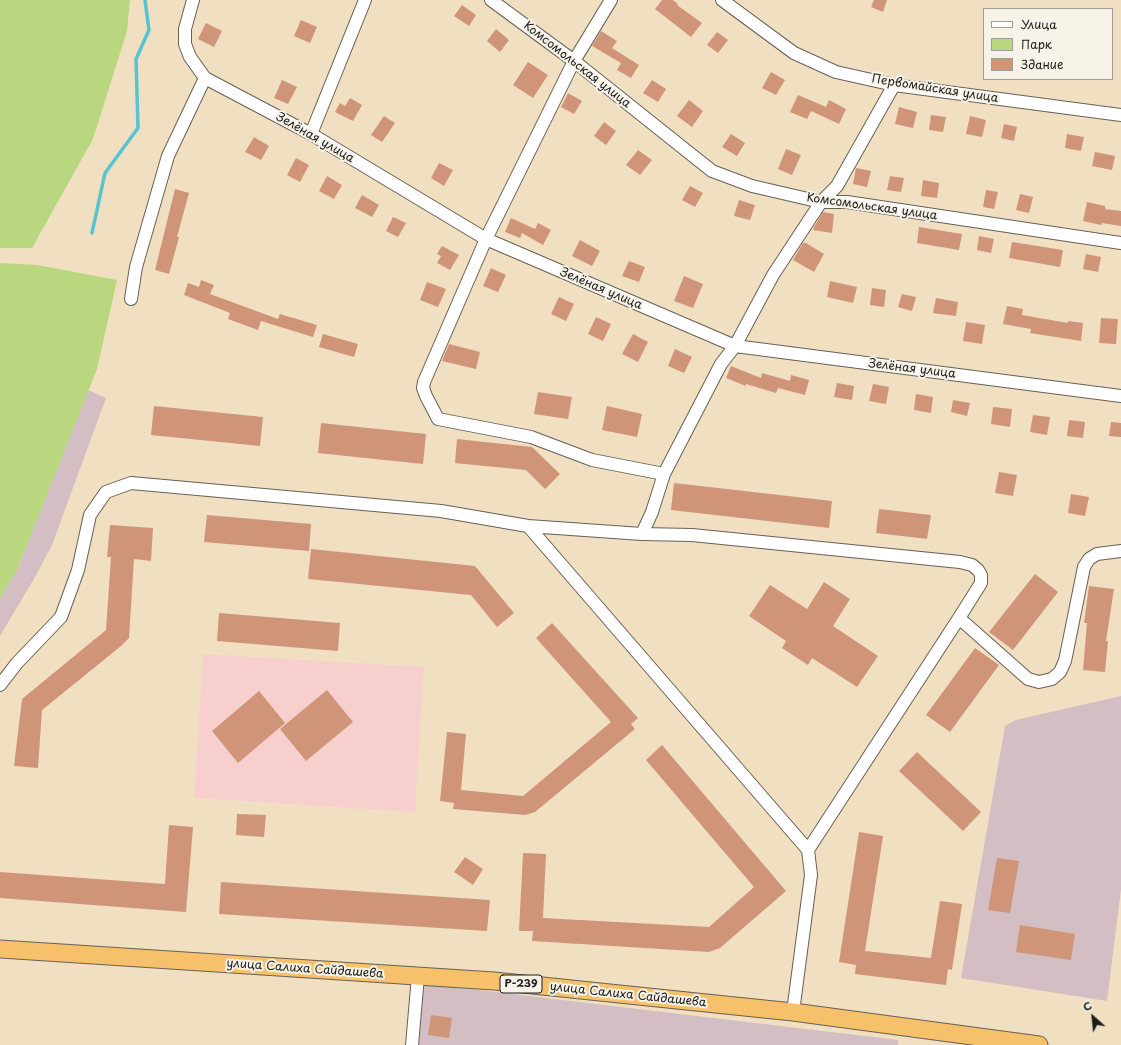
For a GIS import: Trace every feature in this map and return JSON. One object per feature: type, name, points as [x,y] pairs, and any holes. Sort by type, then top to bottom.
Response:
[{"type":"highway","name":"улица Салиха Сайдашева","points":[[0,949],[501,982],[793,1012],[1039,1045]]},
{"type":"street","name":"Зелёная улица","points":[[193,0],[185,29],[185,44],[190,58],[205,78],[311,134],[486,239],[734,346],[1121,396]]},
{"type":"street","points":[[311,134],[365,0]]},
{"type":"street","name":"Комсомольская улица","points":[[491,0],[574,61],[712,171],[752,186],[821,202],[847,202],[1121,243]]},
{"type":"street","points":[[611,0],[574,61],[486,239],[424,382],[423,388],[438,419],[531,437],[592,460],[664,474]]},
{"type":"street","name":"Первомайская улица","points":[[722,0],[794,53],[836,72],[894,85],[1121,115]]},
{"type":"street","points":[[131,299],[136,267],[168,156],[205,78]]},
{"type":"street","points":[[642,534],[652,512],[664,474],[721,364],[734,346],[773,275],[821,202],[837,186],[894,85]]},
{"type":"street","points":[[0,685],[17,663],[61,617],[78,570],[90,514],[106,492],[131,483],[441,510],[528,526],[642,534],[700,535],[960,562],[972,565],[981,575],[981,584],[808,850]]},
{"type":"street","points":[[528,526],[808,850],[811,876],[793,1012]]},
{"type":"street","points":[[959,618],[1028,679],[1039,682],[1052,679],[1060,672],[1065,661],[1084,567],[1089,559],[1097,554],[1121,551]]},
{"type":"street","points":[[412,1045],[418,976]]},
{"type":"shaded area","points":[[88,390],[106,398],[52,545],[0,636],[0,598],[17,570]]},
{"type":"shaded area","points":[[203,654],[424,667],[415,812],[194,798]]},
{"type":"shaded area","points":[[1121,696],[1121,889],[1107,1001],[961,978],[1005,726],[1016,720]]},
{"type":"shaded area","points":[[420,983],[898,1040],[898,1045],[416,1045]]},
{"type":"green space","points":[[0,0],[130,0],[127,31],[93,139],[32,248],[0,248]]},
{"type":"green space","points":[[0,263],[37,265],[117,280],[97,369],[17,570],[0,598]]},
{"type":"building","points":[[662,0],[673,0],[678,4],[677,5],[702,23],[691,37],[655,9]]},
{"type":"building","points":[[874,0],[887,0],[883,12],[871,7]]},
{"type":"building","points":[[462,5],[476,15],[469,26],[454,16]]},
{"type":"building","points":[[301,20],[317,27],[310,43],[294,36]]},
{"type":"building","points":[[206,23],[222,31],[214,47],[198,39]]},
{"type":"building","points":[[496,29],[509,40],[500,52],[487,41]]},
{"type":"building","points":[[601,31],[617,41],[612,48],[639,65],[631,78],[617,70],[621,63],[592,46]]},
{"type":"building","points":[[717,32],[728,40],[718,53],[707,45]]},
{"type":"building","points":[[528,62],[548,75],[533,98],[513,85]]},
{"type":"building","points":[[771,72],[785,80],[776,95],[762,88]]},
{"type":"building","points":[[282,80],[297,87],[288,104],[274,98]]},
{"type":"building","points":[[652,80],[666,89],[658,102],[643,93]]},
{"type":"building","points":[[568,93],[582,101],[574,114],[561,107]]},
{"type":"building","points":[[798,95],[826,107],[829,100],[846,109],[839,124],[811,111],[807,119],[790,112]]},
{"type":"building","points":[[350,98],[362,105],[353,121],[335,112],[340,103],[345,106]]},
{"type":"building","points":[[689,100],[703,111],[692,127],[677,116]]},
{"type":"building","points":[[899,107],[917,112],[913,128],[895,124]]},
{"type":"building","points":[[931,115],[946,117],[943,132],[929,130]]},
{"type":"building","points":[[384,116],[395,123],[382,142],[371,135]]},
{"type":"building","points":[[970,116],[986,120],[982,137],[966,134]]},
{"type":"building","points":[[604,122],[616,131],[606,145],[594,136]]},
{"type":"building","points":[[1004,124],[1017,127],[1014,141],[1001,138]]},
{"type":"building","points":[[731,134],[745,143],[737,156],[722,147]]},
{"type":"building","points":[[1067,134],[1084,137],[1081,151],[1065,148]]},
{"type":"building","points":[[254,137],[269,146],[261,160],[245,152]]},
{"type":"building","points":[[786,149],[801,155],[792,175],[778,169]]},
{"type":"building","points":[[638,150],[652,160],[640,175],[626,165]]},
{"type":"building","points":[[1095,152],[1115,156],[1112,170],[1092,166]]},
{"type":"building","points":[[296,158],[309,165],[300,182],[287,175]]},
{"type":"building","points":[[439,163],[453,170],[444,186],[431,178]]},
{"type":"building","points":[[856,168],[871,171],[867,187],[853,184]]},
{"type":"building","points":[[327,176],[342,185],[334,199],[319,191]]},
{"type":"building","points":[[890,176],[904,178],[901,192],[887,190]]},
{"type":"building","points":[[923,180],[939,183],[937,198],[921,196]]},
{"type":"building","points":[[690,186],[703,193],[695,207],[682,200]]},
{"type":"building","points":[[175,189],[189,193],[169,274],[155,270]]},
{"type":"building","points":[[986,190],[998,192],[994,209],[983,207]]},
{"type":"building","points":[[1020,194],[1033,197],[1029,213],[1016,210]]},
{"type":"building","points":[[362,195],[379,205],[372,217],[355,208]]},
{"type":"building","points":[[739,200],[755,205],[750,220],[734,216]]},
{"type":"building","points":[[1087,202],[1105,206],[1105,209],[1121,211],[1121,226],[1102,223],[1101,225],[1083,221]]},
{"type":"building","points":[[823,212],[834,214],[832,233],[813,230]]},
{"type":"building","points":[[393,217],[406,223],[398,237],[386,231]]},
{"type":"building","points":[[511,218],[535,229],[538,223],[551,230],[543,245],[522,233],[520,238],[505,232]]},
{"type":"building","points":[[919,227],[962,234],[959,250],[917,243]]},
{"type":"building","points":[[979,236],[994,239],[991,253],[977,250]]},
{"type":"building","points":[[580,240],[600,251],[592,266],[572,256]]},
{"type":"building","points":[[1012,242],[1063,250],[1060,267],[1009,258]]},
{"type":"building","points":[[803,243],[806,243],[824,254],[814,272],[793,260]]},
{"type":"building","points":[[442,246],[459,255],[450,270],[437,263],[441,256],[437,254]]},
{"type":"building","points":[[1086,254],[1101,257],[1098,272],[1083,269]]},
{"type":"building","points":[[629,261],[645,267],[639,282],[622,276]]},
{"type":"building","points":[[491,268],[506,275],[498,292],[483,286]]},
{"type":"building","points":[[684,276],[703,284],[693,308],[674,301]]},
{"type":"building","points":[[201,280],[214,285],[210,294],[278,319],[280,314],[317,325],[313,337],[261,321],[258,330],[228,319],[230,313],[184,295],[188,283],[199,287]]},
{"type":"building","points":[[830,281],[857,287],[853,303],[827,297]]},
{"type":"building","points":[[427,282],[446,289],[438,307],[420,300]]},
{"type":"building","points":[[872,288],[886,290],[884,307],[870,305]]},
{"type":"building","points":[[902,294],[916,297],[912,311],[898,307]]},
{"type":"building","points":[[559,297],[574,304],[566,321],[551,314]]},
{"type":"building","points":[[936,298],[958,302],[956,316],[933,313]]},
{"type":"building","points":[[1007,306],[1023,309],[1022,315],[1068,323],[1068,321],[1083,323],[1081,341],[1030,333],[1031,329],[1003,324]]},
{"type":"building","points":[[596,317],[611,324],[603,341],[588,334]]},
{"type":"building","points":[[1101,318],[1118,319],[1116,344],[1099,343]]},
{"type":"building","points":[[966,322],[985,325],[982,344],[963,341]]},
{"type":"building","points":[[323,334],[358,344],[354,357],[319,347]]},
{"type":"building","points":[[633,334],[648,342],[638,362],[622,354]]},
{"type":"building","points":[[449,344],[480,352],[476,369],[442,361]]},
{"type":"building","points":[[675,349],[692,357],[684,373],[668,366]]},
{"type":"building","points":[[731,366],[761,378],[762,373],[790,381],[791,375],[809,380],[805,395],[778,388],[776,393],[746,384],[746,386],[726,378]]},
{"type":"building","points":[[837,383],[854,386],[852,400],[834,397]]},
{"type":"building","points":[[873,384],[889,387],[886,404],[869,401]]},
{"type":"building","points":[[538,392],[572,397],[568,419],[534,414]]},
{"type":"building","points":[[916,394],[933,397],[931,413],[914,410]]},
{"type":"building","points":[[953,400],[970,403],[967,416],[951,412]]},
{"type":"building","points":[[154,406],[263,417],[260,446],[151,435]]},
{"type":"building","points":[[607,406],[642,414],[637,437],[602,430]]},
{"type":"building","points":[[993,407],[1012,409],[1010,427],[991,424]]},
{"type":"building","points":[[1033,415],[1050,417],[1047,435],[1030,432]]},
{"type":"building","points":[[1069,420],[1085,422],[1083,438],[1067,436]]},
{"type":"building","points":[[1111,422],[1121,423],[1121,437],[1109,436]]},
{"type":"building","points":[[321,423],[426,434],[423,464],[318,453]]},
{"type":"building","points":[[457,439],[532,447],[560,474],[545,489],[526,470],[455,463]]},
{"type":"building","points":[[999,472],[1017,475],[1013,496],[995,493]]},
{"type":"building","points":[[674,483],[832,501],[829,528],[671,510]]},
{"type":"building","points":[[1071,494],[1089,497],[1085,516],[1068,513]]},
{"type":"building","points":[[879,509],[931,515],[927,539],[876,533]]},
{"type":"building","points":[[207,515],[311,524],[309,551],[204,542]]},
{"type":"building","points":[[110,525],[153,528],[151,561],[134,559],[129,638],[42,710],[38,768],[14,766],[22,699],[106,630],[111,557],[107,557]]},
{"type":"building","points":[[311,549],[475,566],[514,613],[497,627],[471,595],[308,579]]},
{"type":"building","points":[[1035,574],[1058,592],[1013,650],[989,632]]},
{"type":"building","points":[[824,582],[850,599],[833,626],[878,656],[857,687],[812,658],[808,665],[782,648],[786,641],[749,616],[770,585],[807,609]]},
{"type":"building","points":[[1089,586],[1114,589],[1106,641],[1108,641],[1105,672],[1083,670],[1087,623],[1084,623]]},
{"type":"building","points":[[219,613],[340,623],[338,651],[217,641]]},
{"type":"building","points":[[552,623],[638,718],[631,724],[635,729],[535,812],[525,815],[453,809],[454,803],[440,801],[447,732],[466,734],[461,790],[523,796],[611,722],[536,638]]},
{"type":"building","points":[[975,648],[999,665],[950,732],[926,715]]},
{"type":"building","points":[[327,690],[353,722],[306,761],[280,729]]},
{"type":"building","points":[[259,691],[285,723],[238,763],[212,731]]},
{"type":"building","points":[[662,745],[786,891],[720,948],[709,952],[532,941],[533,931],[519,931],[523,853],[546,854],[543,918],[709,927],[754,887],[646,760]]},
{"type":"building","points":[[917,752],[981,812],[963,831],[899,771]]},
{"type":"building","points":[[237,814],[266,815],[264,837],[236,835]]},
{"type":"building","points":[[169,825],[193,827],[186,912],[0,898],[0,872],[165,884]]},
{"type":"building","points":[[859,832],[883,836],[865,951],[931,958],[940,901],[962,904],[952,970],[948,969],[946,985],[855,974],[856,965],[839,962]]},
{"type":"building","points":[[465,857],[483,869],[473,885],[454,872]]},
{"type":"building","points":[[997,858],[1019,861],[1010,913],[988,910]]},
{"type":"building","points":[[221,882],[490,900],[487,931],[219,914]]},
{"type":"building","points":[[1020,925],[1075,934],[1071,960],[1016,952]]},
{"type":"building","points":[[431,1015],[452,1018],[449,1038],[428,1035]]},
{"type":"waterway","points":[[92,233],[105,173],[138,128],[136,59],[149,30],[145,0]]}]
